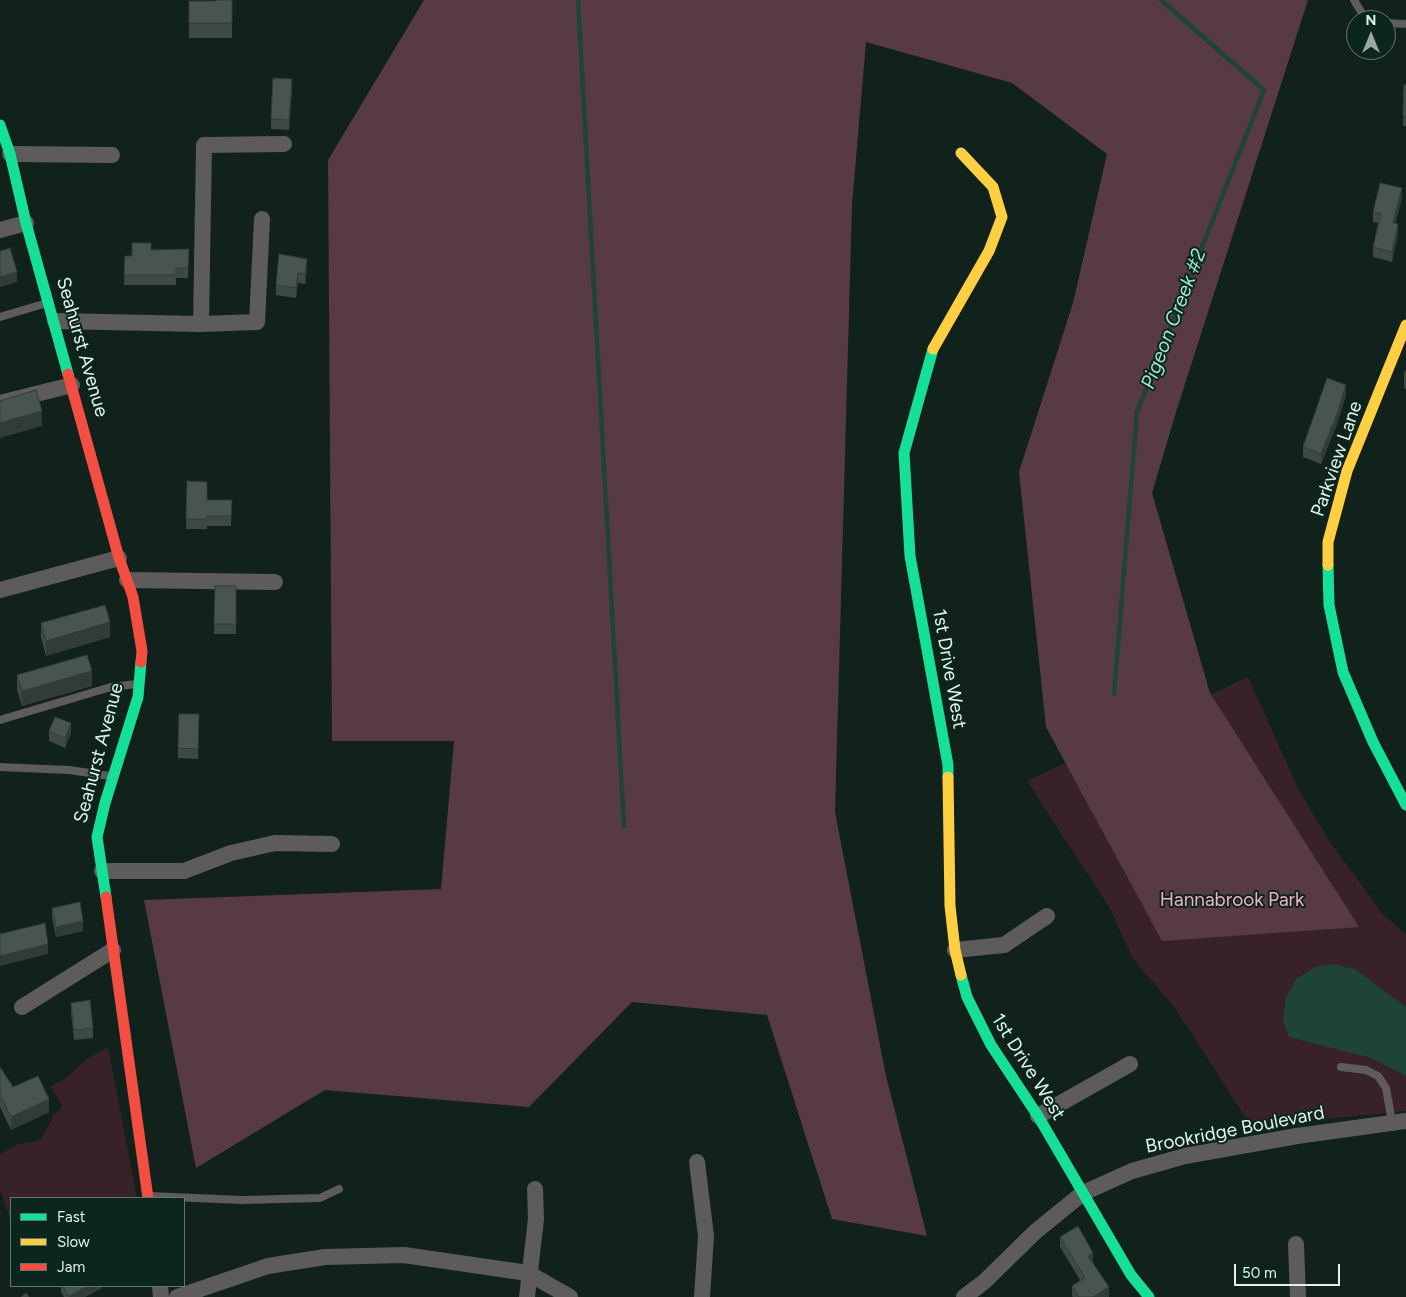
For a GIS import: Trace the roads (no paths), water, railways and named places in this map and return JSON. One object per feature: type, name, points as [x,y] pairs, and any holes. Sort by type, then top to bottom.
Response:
[{"type":"street","name":"Seahurst Avenue","points":[[0,125],[10,154],[26,223],[55,321],[119,558],[133,597],[142,651],[138,697],[105,803],[97,837],[148,1197]]},
{"type":"street","points":[[201,324],[204,145],[284,144]]},
{"type":"street","name":"1st Drive West","points":[[961,153],[993,187],[1002,217],[989,251],[933,349],[904,453],[910,556],[948,765],[950,906],[955,950],[966,997],[986,1037],[1038,1116],[1132,1275],[1149,1297]]},
{"type":"street","points":[[10,154],[112,155]]},
{"type":"street","points":[[55,321],[201,324],[257,322],[262,219]]},
{"type":"street","points":[[0,230],[26,223]]},
{"type":"street","name":"Parkview Lane","points":[[1406,325],[1347,470],[1328,542],[1329,605],[1343,672],[1374,742],[1406,805]]},
{"type":"street","points":[[0,403],[72,385]]},
{"type":"street","points":[[0,590],[119,558]]},
{"type":"street","points":[[127,580],[275,582]]},
{"type":"street","points":[[102,871],[184,871],[231,853],[274,844],[332,844]]},
{"type":"street","points":[[955,950],[1004,945],[1047,916]]},
{"type":"street","points":[[22,1007],[113,950]]},
{"type":"street","points":[[1038,1116],[1130,1064]]},
{"type":"street","name":"Brookridge Boulevard","points":[[964,1297],[984,1282],[1035,1232],[1083,1193],[1132,1171],[1185,1156],[1297,1136],[1399,1122]]},
{"type":"street","points":[[697,1162],[706,1236],[702,1297]]},
{"type":"street","points":[[527,1297],[528,1273],[536,1219],[535,1189]]},
{"type":"street","points":[[1296,1244],[1298,1297]]},
{"type":"street","points":[[177,1297],[268,1266],[325,1256],[404,1255],[528,1273],[570,1297]]},
{"type":"lane","points":[[0,316],[49,302]]},
{"type":"lane","points":[[0,720],[111,687],[139,684]]},
{"type":"lane","points":[[0,767],[69,770],[114,776]]},
{"type":"lane","points":[[1342,1068],[1366,1070],[1378,1076],[1386,1088],[1399,1122]]},
{"type":"lane","points":[[185,1197],[307,1199],[320,1198],[339,1189]]},
{"type":"waterway","points":[[578,0],[624,826]]},
{"type":"waterway","name":"Pigeon Creek #2","points":[[1114,694],[1137,412],[1264,90],[1161,0]]},
{"type":"park label","name":"Hannabrook Park","points":[[1232,900]]}]
